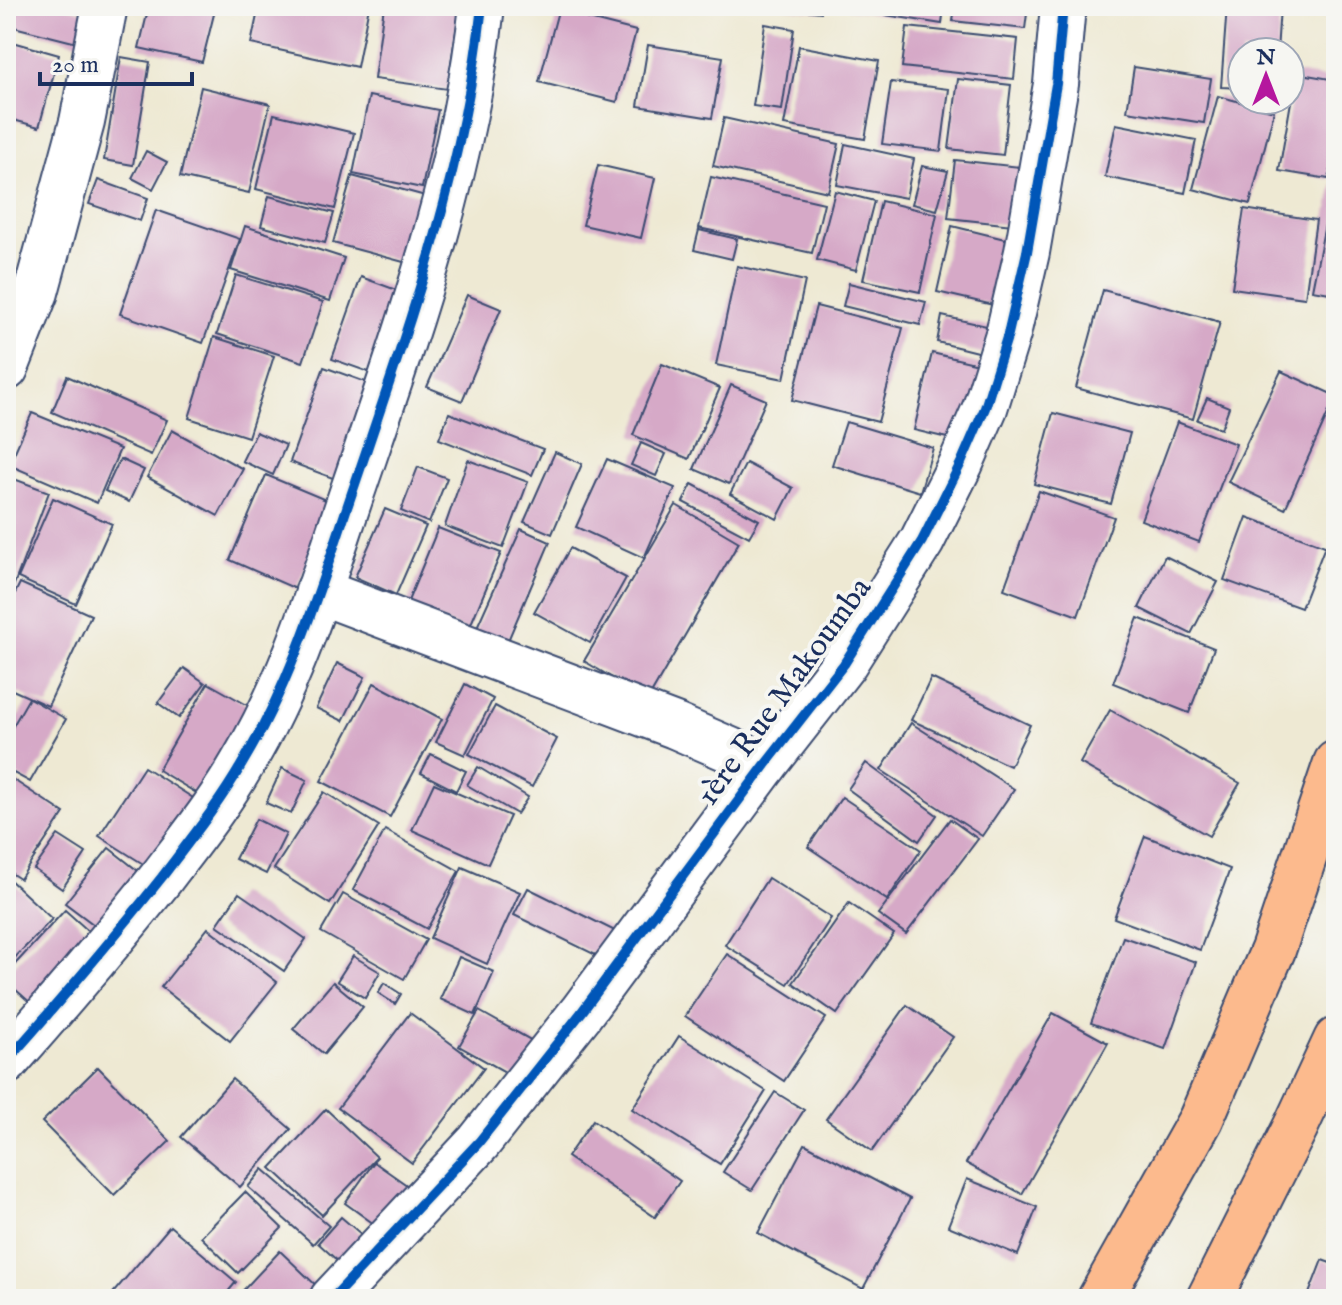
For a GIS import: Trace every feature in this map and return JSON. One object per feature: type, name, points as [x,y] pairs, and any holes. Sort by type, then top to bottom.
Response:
[{"type":"main road","points":[[1100,1299],[1201,1119],[1273,950],[1336,763]]},
{"type":"main road","points":[[1209,1299],[1336,1040]]},
{"type":"street","points":[[6,368],[36,292],[75,151],[105,6]]},
{"type":"street","points":[[6,1062],[101,955],[212,812],[269,717],[307,631],[417,304],[450,179],[477,55],[482,6]]},
{"type":"street","name":"1ère Rue Makoumba","points":[[332,1299],[479,1142],[639,937],[765,765],[844,664],[922,541],[985,408],[1008,334],[1027,252],[1056,84],[1063,6]]},
{"type":"street","points":[[318,591],[675,726],[765,765]]},
{"type":"building","points":[[6,6],[61,6],[88,13],[81,44],[6,25]]},
{"type":"building","points":[[149,6],[216,6],[202,62],[139,48]]},
{"type":"building","points":[[259,6],[369,6],[357,67],[251,44]]},
{"type":"building","points":[[384,6],[460,6],[447,89],[374,79]]},
{"type":"building","points":[[821,6],[821,12],[786,8]]},
{"type":"building","points":[[847,6],[944,6],[942,24],[847,9]]},
{"type":"building","points":[[955,6],[1028,6],[1025,29],[953,21]]},
{"type":"building","points":[[1227,6],[1280,7],[1278,36],[1226,36],[1226,87],[1221,87]]},
{"type":"building","points":[[558,11],[636,31],[617,102],[539,82]]},
{"type":"building","points":[[765,24],[794,29],[782,110],[753,106]]},
{"type":"building","points":[[907,27],[1018,39],[1014,79],[902,67]]},
{"type":"building","points":[[6,40],[59,55],[39,127],[6,118]]},
{"type":"building","points":[[648,45],[723,57],[712,118],[638,106]]},
{"type":"building","points":[[799,46],[879,61],[865,139],[784,125]]},
{"type":"building","points":[[121,57],[150,62],[133,165],[104,160]]},
{"type":"building","points":[[1134,67],[1211,79],[1204,123],[1127,111]]},
{"type":"building","points":[[1306,75],[1336,80],[1336,137],[1329,179],[1279,171],[1289,116],[1306,116]]},
{"type":"building","points":[[958,79],[1011,85],[1003,155],[949,149]]},
{"type":"building","points":[[891,82],[949,89],[941,151],[882,144]]},
{"type":"building","points":[[201,87],[270,104],[249,193],[180,177]]},
{"type":"building","points":[[369,96],[438,110],[422,188],[353,174]]},
{"type":"building","points":[[1218,96],[1226,98],[1226,116],[1273,116],[1250,204],[1193,189]]},
{"type":"building","points":[[274,114],[354,133],[335,209],[256,189]]},
{"type":"building","points":[[724,118],[839,144],[828,192],[713,166]]},
{"type":"building","points":[[1116,124],[1196,140],[1185,193],[1105,177]]},
{"type":"building","points":[[845,144],[914,159],[906,198],[837,185]]},
{"type":"building","points":[[146,151],[167,162],[153,189],[132,178]]},
{"type":"building","points":[[955,160],[1029,168],[1022,226],[948,218]]},
{"type":"building","points":[[598,165],[655,178],[641,238],[583,225]]},
{"type":"building","points":[[922,166],[948,171],[937,210],[912,204]]},
{"type":"building","points":[[352,176],[429,197],[411,264],[333,243]]},
{"type":"building","points":[[711,177],[824,203],[812,253],[699,228]]},
{"type":"building","points":[[98,180],[148,198],[140,221],[89,204]]},
{"type":"building","points":[[1333,184],[1336,185],[1336,294],[1312,290]]},
{"type":"building","points":[[835,191],[874,201],[856,270],[817,260]]},
{"type":"building","points":[[269,196],[334,213],[325,243],[261,226]]},
{"type":"building","points":[[881,201],[937,214],[920,292],[863,280]]},
{"type":"building","points":[[1244,209],[1316,220],[1305,298],[1232,288]]},
{"type":"building","points":[[156,210],[240,239],[203,343],[120,314]]},
{"type":"building","points":[[245,226],[344,258],[330,301],[231,270]]},
{"type":"building","points":[[952,226],[1017,242],[1002,307],[937,292]]},
{"type":"building","points":[[699,230],[737,239],[732,259],[694,250]]},
{"type":"building","points":[[737,266],[805,281],[784,379],[716,365]]},
{"type":"building","points":[[236,275],[323,302],[303,362],[217,334]]},
{"type":"building","points":[[361,277],[410,295],[380,376],[332,359]]},
{"type":"building","points":[[849,283],[926,302],[920,325],[843,306]]},
{"type":"building","points":[[1103,290],[1220,322],[1193,419],[1076,388]]},
{"type":"building","points":[[467,295],[501,309],[462,401],[427,387]]},
{"type":"building","points":[[816,306],[903,328],[878,422],[792,400]]},
{"type":"building","points":[[942,316],[1000,329],[993,356],[937,342]]},
{"type":"building","points":[[214,337],[274,356],[248,437],[189,418]]},
{"type":"building","points":[[932,353],[987,366],[968,443],[914,430]]},
{"type":"building","points":[[662,364],[720,388],[689,459],[633,435]]},
{"type":"building","points":[[324,367],[374,385],[338,480],[290,462]]},
{"type":"building","points":[[1281,371],[1336,396],[1285,509],[1228,482]]},
{"type":"building","points":[[67,376],[167,420],[151,455],[52,412]]},
{"type":"building","points":[[731,385],[766,400],[729,484],[694,469]]},
{"type":"building","points":[[1207,398],[1229,407],[1221,429],[1197,420]]},
{"type":"building","points":[[32,413],[120,449],[97,503],[9,465]]},
{"type":"building","points":[[449,413],[543,449],[532,475],[439,439]]},
{"type":"building","points":[[1053,413],[1130,433],[1111,504],[1034,484]]},
{"type":"building","points":[[846,422],[933,448],[920,492],[832,465]]},
{"type":"building","points":[[1177,422],[1236,444],[1199,542],[1141,520]]},
{"type":"building","points":[[172,430],[243,469],[218,516],[147,477]]},
{"type":"building","points":[[256,432],[286,445],[273,475],[242,461]]},
{"type":"building","points":[[641,443],[666,454],[656,476],[631,465]]},
{"type":"building","points":[[555,452],[582,464],[552,534],[524,522]]},
{"type":"building","points":[[120,459],[144,470],[129,502],[105,491]]},
{"type":"building","points":[[607,459],[675,488],[644,558],[576,527]]},
{"type":"building","points":[[468,460],[528,482],[503,548],[445,526]]},
{"type":"building","points":[[746,463],[793,488],[777,519],[730,494]]},
{"type":"building","points":[[418,467],[447,478],[429,523],[401,511]]},
{"type":"building","points":[[266,475],[333,503],[296,589],[230,560]]},
{"type":"building","points":[[6,476],[49,492],[6,606]]},
{"type":"building","points":[[692,484],[759,520],[749,537],[683,502]]},
{"type":"building","points":[[1039,491],[1114,517],[1078,616],[1004,589]]},
{"type":"building","points":[[53,498],[112,524],[76,604],[18,578]]},
{"type":"building","points":[[676,505],[739,542],[648,699],[584,661]]},
{"type":"building","points":[[385,509],[426,526],[396,595],[355,577]]},
{"type":"building","points":[[1247,517],[1325,546],[1301,608],[1224,580]]},
{"type":"building","points":[[438,528],[501,553],[468,631],[406,606]]},
{"type":"building","points":[[521,529],[550,542],[504,650],[473,636]]},
{"type":"building","points":[[570,548],[626,578],[590,643],[534,612]]},
{"type":"building","points":[[1165,556],[1218,582],[1191,634],[1139,608]]},
{"type":"building","points":[[20,583],[91,615],[48,706],[6,687],[6,612]]},
{"type":"building","points":[[1138,618],[1214,648],[1189,713],[1113,683]]},
{"type":"building","points":[[337,663],[365,677],[343,721],[316,708]]},
{"type":"building","points":[[184,668],[205,683],[179,718],[158,703]]},
{"type":"building","points":[[931,678],[1030,725],[1010,766],[911,720]]},
{"type":"building","points":[[208,683],[256,710],[205,798],[158,770]]},
{"type":"building","points":[[374,683],[442,719],[390,817],[321,781]]},
{"type":"building","points":[[465,684],[493,699],[465,755],[436,742]]},
{"type":"building","points":[[29,698],[66,719],[30,782],[6,769],[6,738]]},
{"type":"building","points":[[495,706],[557,739],[532,787],[469,754]]},
{"type":"building","points":[[1110,710],[1240,783],[1209,836],[1080,763]]},
{"type":"building","points":[[911,723],[1014,789],[982,836],[881,770]]},
{"type":"building","points":[[431,754],[466,771],[456,791],[421,773]]},
{"type":"building","points":[[866,763],[937,815],[919,841],[848,789]]},
{"type":"building","points":[[144,767],[201,803],[156,872],[99,836]]},
{"type":"building","points":[[478,767],[528,797],[517,814],[467,785]]},
{"type":"building","points":[[282,768],[307,780],[291,814],[266,803]]},
{"type":"building","points":[[9,777],[64,813],[20,879],[6,870],[6,782]]},
{"type":"building","points":[[434,783],[510,816],[488,864],[412,830]]},
{"type":"building","points":[[324,792],[379,826],[330,904],[274,869]]},
{"type":"building","points":[[842,797],[921,850],[887,900],[808,847]]},
{"type":"building","points":[[256,819],[286,834],[266,874],[235,859]]},
{"type":"building","points":[[950,819],[978,839],[906,934],[878,914]]},
{"type":"building","points":[[385,830],[459,871],[427,929],[353,890]]},
{"type":"building","points":[[58,835],[86,853],[62,889],[34,869]]},
{"type":"building","points":[[1145,836],[1230,869],[1200,950],[1114,918]]},
{"type":"building","points":[[109,848],[152,882],[109,936],[65,903]]},
{"type":"building","points":[[462,867],[520,892],[487,964],[430,938]]},
{"type":"building","points":[[768,878],[831,918],[788,984],[725,945]]},
{"type":"building","points":[[9,879],[52,919],[6,967],[6,882]]},
{"type":"building","points":[[528,888],[623,935],[610,962],[514,915]]},
{"type":"building","points":[[239,893],[306,939],[284,971],[217,925]]},
{"type":"building","points":[[343,894],[426,940],[404,979],[321,932]]},
{"type":"building","points":[[849,903],[894,934],[837,1014],[793,983]]},
{"type":"building","points":[[65,910],[104,945],[42,1013],[6,981],[6,974]]},
{"type":"building","points":[[208,928],[277,982],[230,1041],[161,987]]},
{"type":"building","points":[[1123,937],[1196,962],[1165,1049],[1091,1023]]},
{"type":"building","points":[[727,954],[826,1018],[784,1081],[685,1016]]},
{"type":"building","points":[[353,956],[380,972],[365,998],[337,981]]},
{"type":"building","points":[[459,957],[494,972],[475,1015],[440,999]]},
{"type":"building","points":[[333,982],[363,1007],[324,1054],[293,1029]]},
{"type":"building","points":[[384,983],[401,994],[395,1004],[378,993]]},
{"type":"building","points":[[907,1005],[953,1037],[872,1151],[826,1119]]},
{"type":"building","points":[[479,1011],[543,1047],[523,1082],[459,1046]]},
{"type":"building","points":[[410,1013],[484,1068],[412,1163],[338,1108]]},
{"type":"building","points":[[1053,1013],[1108,1043],[1022,1194],[966,1163]]},
{"type":"building","points":[[679,1036],[766,1091],[720,1164],[632,1109]]},
{"type":"building","points":[[98,1067],[170,1141],[114,1195],[42,1122]]},
{"type":"building","points":[[232,1079],[291,1129],[240,1187],[181,1137]]},
{"type":"building","points":[[775,1092],[804,1110],[752,1190],[723,1172]]},
{"type":"building","points":[[326,1109],[377,1157],[322,1215],[271,1168]]},
{"type":"building","points":[[593,1120],[680,1181],[655,1217],[567,1157]]},
{"type":"building","points":[[805,1144],[910,1199],[863,1289],[758,1233]]},
{"type":"building","points":[[374,1162],[418,1193],[388,1234],[345,1203]]},
{"type":"building","points":[[263,1169],[329,1226],[313,1244],[248,1187]]},
{"type":"building","points":[[967,1179],[1037,1207],[1018,1255],[948,1226]]},
{"type":"building","points":[[245,1192],[282,1228],[238,1273],[201,1237]]},
{"type":"building","points":[[341,1217],[376,1247],[352,1274],[318,1243]]},
{"type":"building","points":[[170,1226],[236,1282],[222,1299],[108,1299]]},
{"type":"building","points":[[280,1251],[323,1292],[316,1299],[235,1299]]},
{"type":"building","points":[[1322,1260],[1336,1265],[1336,1299],[1307,1299]]},
{"type":"cycle path","points":[[6,1062],[105,947],[194,836],[233,779],[277,697],[319,592],[432,248],[462,128],[482,6]]},
{"type":"cycle path","points":[[332,1299],[479,1142],[581,1013],[844,664],[922,541],[985,408],[1008,334],[1027,252],[1056,84],[1063,6]]}]
